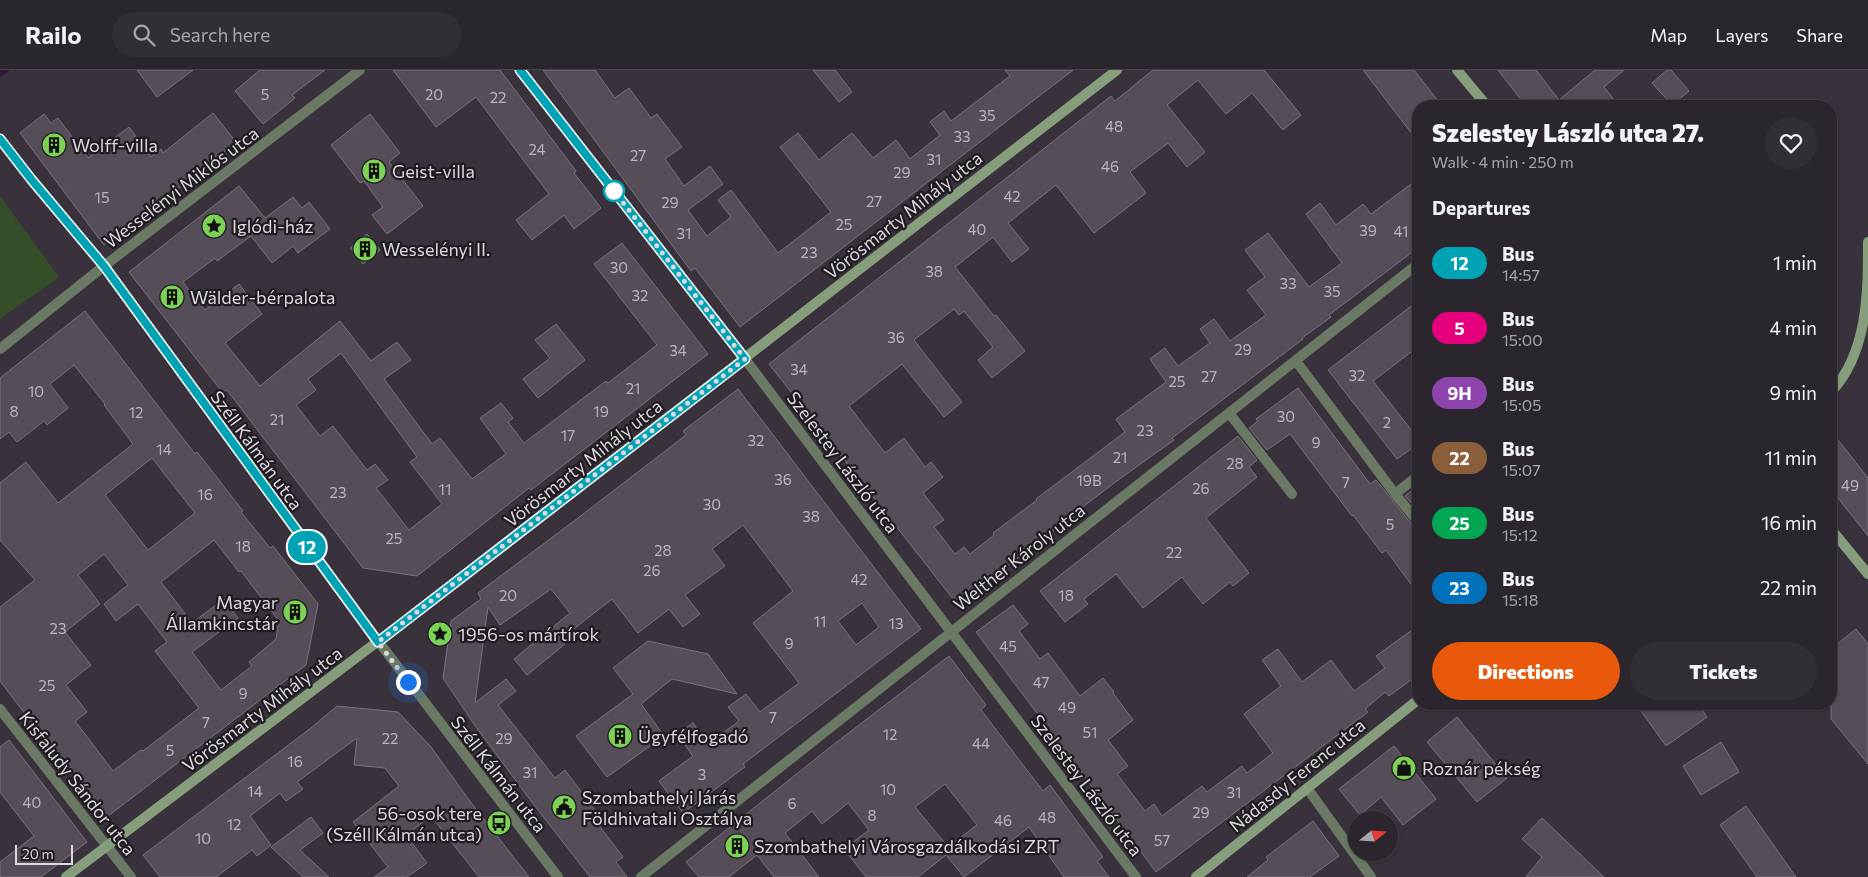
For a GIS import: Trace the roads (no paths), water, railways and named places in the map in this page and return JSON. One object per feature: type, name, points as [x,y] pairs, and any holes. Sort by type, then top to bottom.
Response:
[{"type":"street","name":"Wesselényi Miklós utca","points":[[0,350],[104,266],[360,70]]},
{"type":"street","name":"Szelestey László utca","points":[[520,70],[745,359],[1136,877]]},
{"type":"street","name":"Vörösmarty Mihály utca","points":[[66,877],[378,642],[1117,70]]},
{"type":"street","points":[[1457,70],[1481,100]]},
{"type":"street","name":"Széll Kálmán utca","points":[[0,139],[104,266],[378,642],[558,877]]},
{"type":"street","points":[[1837,386],[1843,380],[1854,357],[1866,324],[1868,242]]},
{"type":"street","name":"Welther Károly utca","points":[[641,877],[1412,269]]},
{"type":"street","points":[[1296,361],[1412,515]]},
{"type":"street","points":[[1229,413],[1292,494]]},
{"type":"street","points":[[1395,494],[1412,481]]},
{"type":"street","points":[[1837,536],[1868,574]]},
{"type":"street","name":"Nádasdy Ferenc utca","points":[[1196,877],[1412,705]]},
{"type":"street","name":"Kisfaludy Sándor utca","points":[[0,709],[131,877]]},
{"type":"street","points":[[1307,788],[1371,877]]},
{"type":"waterway","points":[[0,74],[6,70]]},
{"type":"place","name":"Wolff-villa","points":[[54,145]]},
{"type":"place","name":"Geist-villa","points":[[374,171]]},
{"type":"place","name":"Iglódi-ház","points":[[214,226]]},
{"type":"place","name":"Wesselényi II.","points":[[365,249]]},
{"type":"place","name":"Wälder-bérpalota","points":[[172,297]]},
{"type":"place","name":"Magyar Államkincstár","points":[[295,612]]},
{"type":"place","name":"1956-os mártírok","points":[[440,634]]},
{"type":"place","name":"Ügyfélfogadó","points":[[620,736]]},
{"type":"place","name":"Roznár pékség","points":[[1404,768]]},
{"type":"place","name":"Szombathelyi Járás Földhivatali Osztálya","points":[[564,807]]},
{"type":"place","name":"56-osok tere (Széll Kálmán utca)","points":[[499,823]]},
{"type":"place","name":"Szombathelyi Városgazdálkodási ZRT","points":[[737,846]]}]
